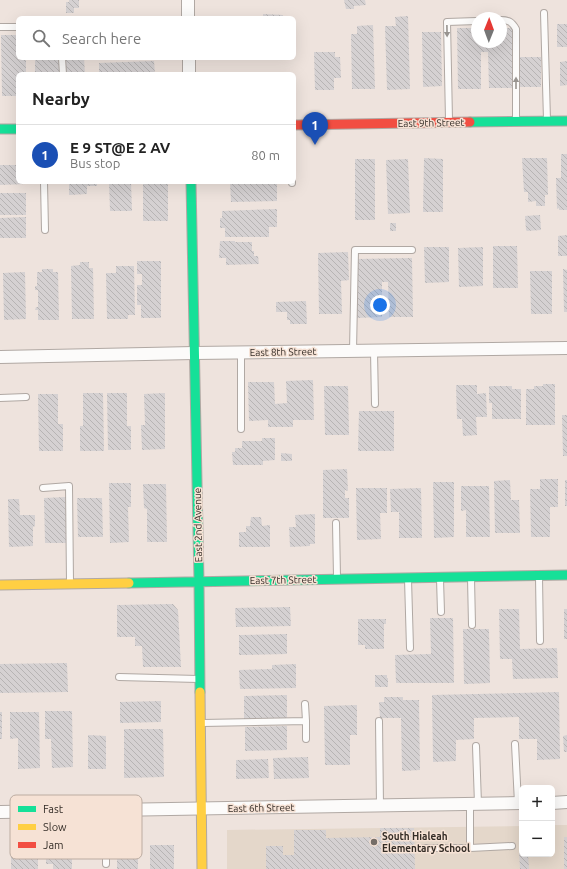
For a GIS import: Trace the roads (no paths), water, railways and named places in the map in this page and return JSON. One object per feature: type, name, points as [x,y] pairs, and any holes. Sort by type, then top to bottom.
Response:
[{"type":"street","points":[[188,0],[188,16]]},
{"type":"street","points":[[189,60],[189,72]]},
{"type":"street","name":"East 9th Street","points":[[296,125],[567,121]]},
{"type":"street","points":[[0,129],[16,129]]},
{"type":"street","name":"East 2nd Avenue","points":[[191,184],[199,581],[202,869]]},
{"type":"street","name":"East 8th Street","points":[[0,357],[567,348]]},
{"type":"street","name":"East 7th Street","points":[[0,585],[567,575]]},
{"type":"street","points":[[555,802],[567,802]]},
{"type":"street","name":"East 6th Street","points":[[142,810],[519,803]]},
{"type":"street","name":"East 6th Street","points":[[0,812],[10,812]]},
{"type":"lane","points":[[544,13],[547,121]]},
{"type":"lane","points":[[507,20],[513,24],[516,29],[516,122]]},
{"type":"lane","points":[[449,123],[447,22],[471,21]]},
{"type":"lane","points":[[0,28],[16,27]]},
{"type":"lane","points":[[62,60],[63,72]]},
{"type":"lane","points":[[44,184],[45,230]]},
{"type":"lane","points":[[352,351],[354,250],[412,250]]},
{"type":"lane","points":[[374,351],[375,404]]},
{"type":"lane","points":[[240,352],[242,430]]},
{"type":"lane","points":[[0,398],[26,397]]},
{"type":"lane","points":[[43,488],[69,486],[70,584]]},
{"type":"lane","points":[[336,523],[337,579]]},
{"type":"lane","points":[[539,575],[540,641]]},
{"type":"lane","points":[[440,577],[441,612]]},
{"type":"lane","points":[[470,577],[472,625]]},
{"type":"lane","points":[[408,578],[410,648]]},
{"type":"lane","points":[[119,677],[200,679]]},
{"type":"lane","points":[[305,704],[306,739]]},
{"type":"lane","points":[[200,723],[306,721]]},
{"type":"lane","points":[[379,721],[380,806]]},
{"type":"lane","points":[[515,744],[519,791]]},
{"type":"lane","points":[[470,848],[474,804],[476,746]]},
{"type":"lane","points":[[424,848],[512,846]]},
{"type":"lane","points":[[106,859],[106,864]]},
{"type":"place","name":"E 9 ST@E 2 AV","points":[[315,145]]},
{"type":"place","name":"South Hialeah Elementary School","points":[[374,842]]}]
